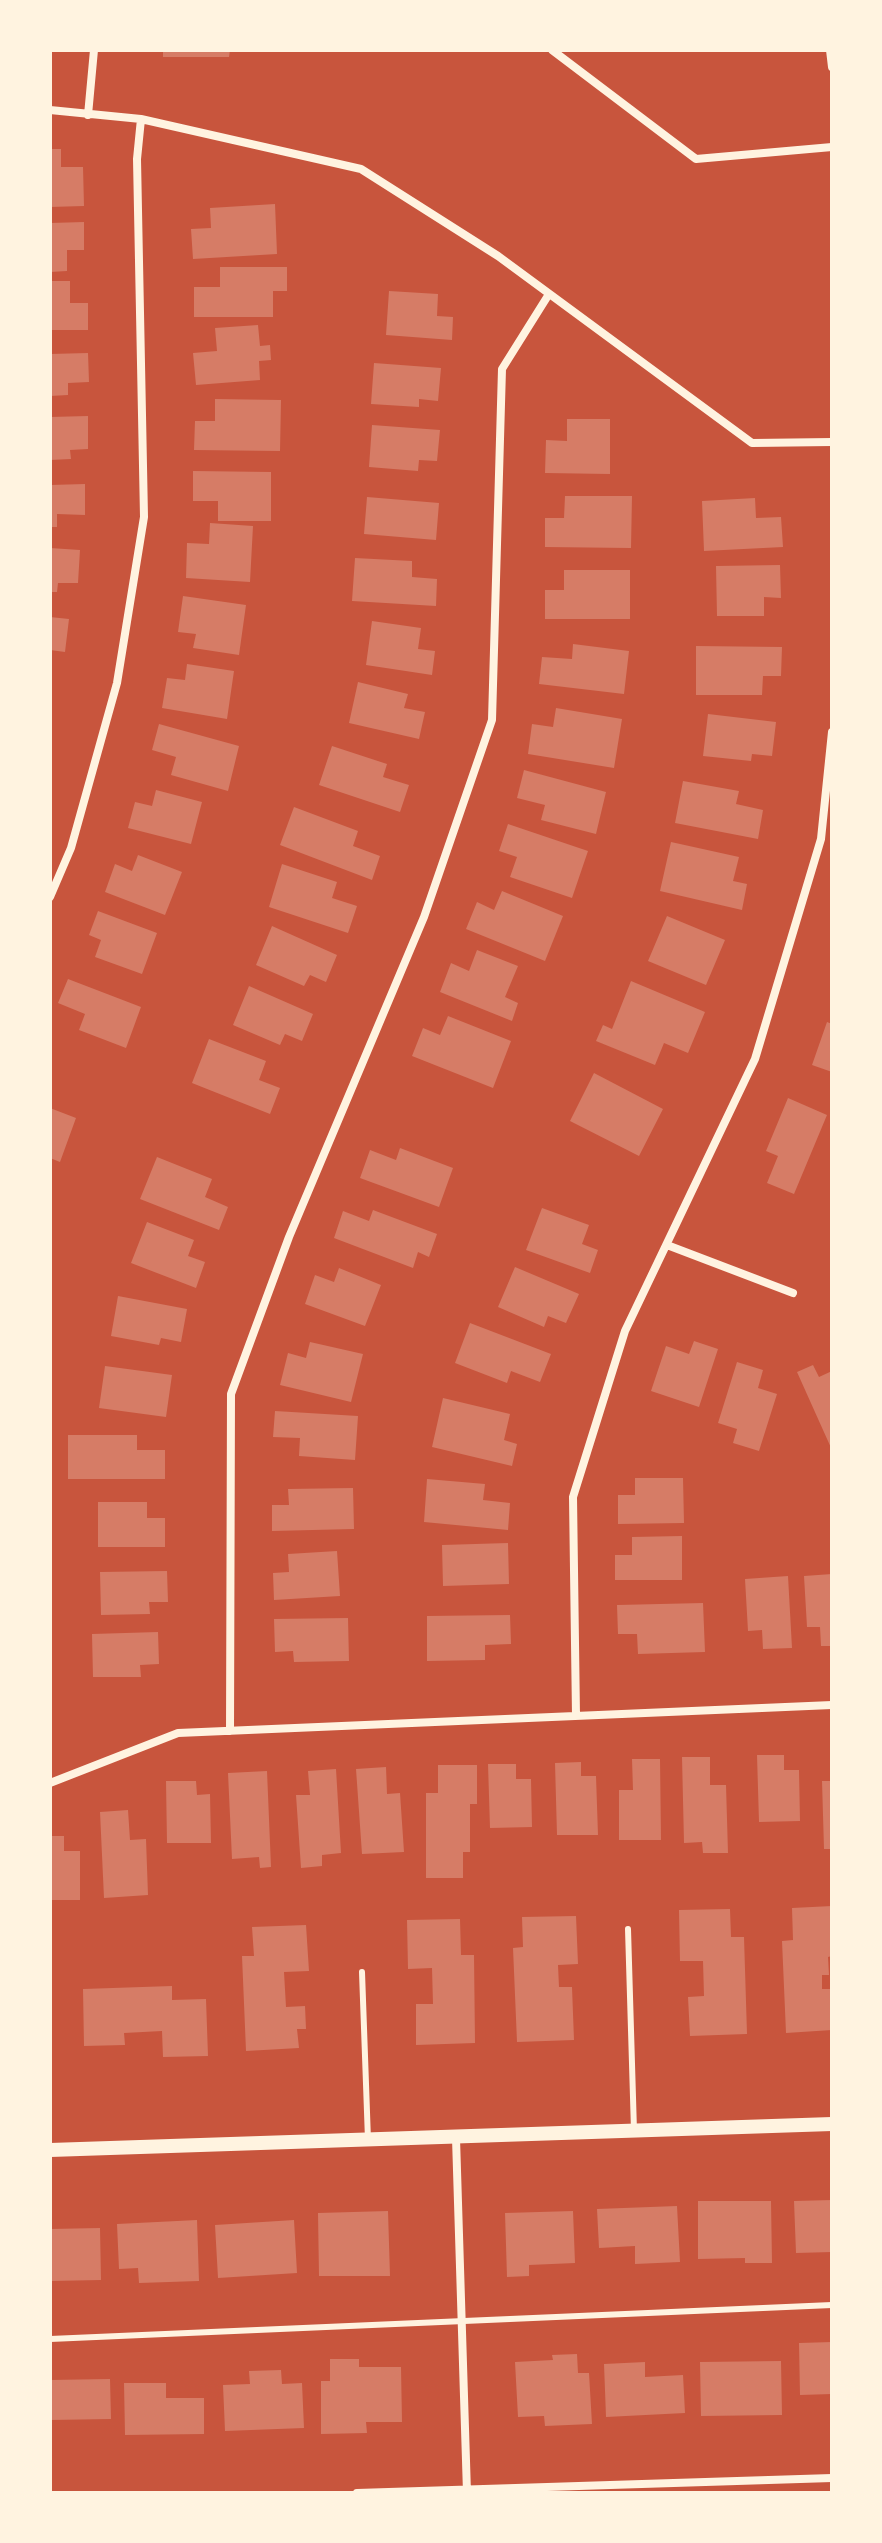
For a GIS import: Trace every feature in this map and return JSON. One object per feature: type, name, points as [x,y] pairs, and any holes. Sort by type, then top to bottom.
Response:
[{"type":"street","points":[[88,115],[94,50]]},
{"type":"street","points":[[552,50],[696,159],[832,147]]},
{"type":"street","points":[[830,50],[832,67]]},
{"type":"street","points":[[50,110],[141,119],[361,169],[498,256],[752,443],[832,442]]},
{"type":"street","points":[[50,897],[71,848],[117,683],[144,517],[137,159],[141,119]]},
{"type":"street","points":[[230,1731],[231,1394],[289,1237],[424,917],[492,720],[502,369],[549,294]]},
{"type":"street","points":[[576,1716],[573,1497],[625,1331],[755,1059],[821,839],[832,732]]},
{"type":"street","points":[[667,1245],[793,1293]]},
{"type":"street","points":[[50,1783],[178,1733],[832,1705]]},
{"type":"street","points":[[50,2150],[832,2124]]},
{"type":"street","points":[[456,2138],[466,2491]]},
{"type":"street","points":[[357,2493],[832,2478]]},
{"type":"lane","points":[[628,1929],[634,2131]]},
{"type":"lane","points":[[362,1972],[368,2140]]},
{"type":"lane","points":[[50,2339],[832,2305]]},
{"type":"building","points":[[163,50],[230,50],[229,57],[163,57]]},
{"type":"building","points":[[50,149],[61,149],[61,167],[83,167],[84,206],[50,207]]},
{"type":"building","points":[[275,204],[277,254],[193,259],[191,229],[211,228],[210,208]]},
{"type":"building","points":[[84,222],[84,250],[67,250],[67,271],[50,272],[50,223]]},
{"type":"building","points":[[220,267],[287,267],[287,291],[273,291],[273,317],[194,317],[194,287],[220,287]]},
{"type":"building","points":[[50,281],[70,281],[70,303],[88,303],[88,330],[50,330]]},
{"type":"building","points":[[389,291],[438,294],[437,316],[453,317],[452,340],[386,335]]},
{"type":"building","points":[[258,325],[260,346],[270,345],[271,360],[259,361],[260,380],[196,385],[193,353],[217,351],[215,328]]},
{"type":"building","points":[[88,353],[89,382],[68,383],[68,395],[50,396],[50,354]]},
{"type":"building","points":[[374,363],[441,368],[438,401],[419,399],[419,407],[371,404]]},
{"type":"building","points":[[215,399],[281,400],[280,451],[194,450],[195,421],[215,421]]},
{"type":"building","points":[[88,416],[88,449],[70,450],[71,459],[50,460],[50,417]]},
{"type":"building","points":[[567,419],[610,419],[610,474],[545,473],[546,440],[567,441]]},
{"type":"building","points":[[372,425],[440,430],[437,461],[419,460],[418,471],[369,467]]},
{"type":"building","points":[[193,471],[271,472],[271,521],[218,521],[218,501],[193,501]]},
{"type":"building","points":[[85,484],[85,515],[57,514],[57,527],[50,527],[50,485]]},
{"type":"building","points":[[565,496],[632,496],[631,548],[545,547],[545,518],[564,518]]},
{"type":"building","points":[[367,497],[439,503],[436,540],[364,534]]},
{"type":"building","points":[[755,498],[756,518],[781,517],[783,547],[704,551],[702,501]]},
{"type":"building","points":[[210,523],[253,526],[250,582],[186,578],[187,543],[209,544]]},
{"type":"building","points":[[50,548],[80,550],[78,583],[58,583],[57,592],[50,592]]},
{"type":"building","points":[[355,558],[412,561],[412,577],[437,579],[436,606],[352,601]]},
{"type":"building","points":[[780,565],[781,598],[764,597],[764,616],[717,616],[716,566]]},
{"type":"building","points":[[564,570],[630,570],[630,619],[545,619],[545,590],[564,590]]},
{"type":"building","points":[[183,596],[246,605],[239,655],[193,648],[196,634],[178,632]]},
{"type":"building","points":[[50,617],[69,619],[65,652],[50,650]]},
{"type":"building","points":[[372,621],[421,628],[418,649],[435,651],[432,675],[366,665]]},
{"type":"building","points":[[573,644],[629,651],[624,694],[539,684],[542,657],[572,659]]},
{"type":"building","points":[[696,646],[782,647],[781,676],[763,676],[762,695],[696,695]]},
{"type":"building","points":[[187,664],[234,671],[227,719],[162,708],[167,678],[185,680]]},
{"type":"building","points":[[358,682],[408,694],[404,708],[425,712],[419,739],[349,723]]},
{"type":"building","points":[[556,708],[622,719],[614,768],[528,754],[532,724],[553,727]]},
{"type":"building","points":[[708,714],[776,722],[772,756],[752,754],[751,761],[703,756]]},
{"type":"building","points":[[159,724],[239,746],[228,791],[171,775],[176,757],[152,750]]},
{"type":"building","points":[[332,746],[387,764],[383,777],[409,785],[400,812],[319,785]]},
{"type":"building","points":[[524,770],[606,792],[596,834],[541,820],[545,805],[517,798]]},
{"type":"building","points":[[683,781],[739,791],[736,804],[763,810],[758,839],[675,823]]},
{"type":"building","points":[[156,790],[202,802],[191,844],[128,828],[135,802],[152,806]]},
{"type":"building","points":[[294,807],[358,831],[353,846],[380,856],[372,880],[280,845]]},
{"type":"building","points":[[508,824],[588,851],[572,898],[510,877],[517,857],[499,851]]},
{"type":"building","points":[[671,842],[739,857],[733,881],[747,884],[742,910],[660,891]]},
{"type":"building","points":[[138,855],[182,872],[165,915],[105,892],[115,864],[132,871]]},
{"type":"building","points":[[282,864],[337,882],[332,898],[357,906],[348,933],[269,907]]},
{"type":"building","points":[[502,891],[563,916],[545,961],[466,929],[477,902],[494,910]]},
{"type":"building","points":[[98,911],[157,933],[142,974],[95,957],[101,940],[89,935]]},
{"type":"building","points":[[667,916],[725,940],[706,985],[648,961]]},
{"type":"building","points":[[272,926],[337,955],[326,982],[310,975],[304,986],[256,965]]},
{"type":"building","points":[[477,950],[518,966],[505,997],[518,1003],[512,1021],[440,992],[451,963],[469,971]]},
{"type":"building","points":[[68,979],[141,1007],[126,1048],[79,1030],[85,1014],[58,1003]]},
{"type":"building","points":[[631,981],[705,1012],[688,1053],[664,1043],[655,1065],[596,1041],[603,1025],[612,1029]]},
{"type":"building","points":[[249,986],[313,1014],[302,1041],[285,1034],[280,1045],[233,1025]]},
{"type":"building","points":[[448,1016],[511,1041],[493,1088],[412,1056],[423,1028],[440,1035]]},
{"type":"building","points":[[827,1022],[832,1024],[832,1072],[812,1065]]},
{"type":"building","points":[[209,1039],[266,1061],[259,1080],[280,1088],[270,1114],[192,1083]]},
{"type":"building","points":[[594,1073],[663,1109],[639,1156],[570,1121]]},
{"type":"building","points":[[788,1098],[827,1115],[794,1194],[767,1183],[778,1156],[766,1151]]},
{"type":"building","points":[[50,1108],[76,1118],[60,1162],[50,1158]]},
{"type":"building","points":[[400,1148],[453,1168],[439,1207],[360,1178],[370,1150],[396,1160]]},
{"type":"building","points":[[157,1157],[212,1179],[205,1197],[228,1207],[219,1230],[140,1199]]},
{"type":"building","points":[[542,1208],[589,1225],[582,1244],[598,1250],[590,1273],[526,1250]]},
{"type":"building","points":[[373,1210],[437,1234],[429,1257],[418,1252],[413,1268],[334,1238],[343,1211],[369,1221]]},
{"type":"building","points":[[147,1222],[194,1240],[188,1256],[205,1262],[196,1288],[131,1263]]},
{"type":"building","points":[[515,1267],[579,1294],[566,1323],[548,1316],[544,1327],[498,1307]]},
{"type":"building","points":[[339,1268],[381,1285],[365,1326],[305,1304],[315,1275],[334,1282]]},
{"type":"building","points":[[118,1296],[187,1309],[181,1342],[161,1338],[159,1345],[111,1336]]},
{"type":"building","points":[[470,1323],[551,1354],[540,1382],[511,1371],[507,1383],[455,1363]]},
{"type":"building","points":[[694,1341],[718,1349],[699,1407],[651,1391],[666,1346],[689,1354]]},
{"type":"building","points":[[310,1342],[363,1354],[351,1402],[280,1385],[288,1353],[306,1358]]},
{"type":"building","points":[[737,1362],[763,1370],[758,1388],[777,1394],[759,1451],[733,1443],[737,1429],[718,1423]]},
{"type":"building","points":[[813,1365],[819,1377],[832,1371],[832,1450],[797,1372]]},
{"type":"building","points":[[105,1366],[172,1375],[166,1417],[99,1408]]},
{"type":"building","points":[[443,1398],[510,1414],[504,1440],[517,1444],[512,1466],[432,1447]]},
{"type":"building","points":[[275,1411],[358,1416],[355,1460],[299,1456],[300,1438],[273,1437]]},
{"type":"building","points":[[68,1435],[137,1435],[137,1450],[165,1450],[165,1479],[68,1479]]},
{"type":"building","points":[[635,1478],[683,1478],[684,1523],[618,1524],[618,1495],[635,1495]]},
{"type":"building","points":[[427,1479],[485,1484],[483,1500],[510,1503],[508,1530],[424,1522]]},
{"type":"building","points":[[353,1488],[354,1529],[272,1531],[272,1505],[289,1505],[288,1489]]},
{"type":"building","points":[[98,1502],[147,1502],[147,1518],[165,1518],[165,1547],[98,1547]]},
{"type":"building","points":[[682,1536],[682,1580],[615,1580],[615,1555],[632,1555],[632,1537]]},
{"type":"building","points":[[508,1543],[509,1584],[443,1586],[442,1545]]},
{"type":"building","points":[[337,1551],[340,1596],[274,1600],[273,1573],[289,1572],[288,1554]]},
{"type":"building","points":[[167,1571],[168,1602],[149,1602],[150,1614],[101,1615],[100,1572]]},
{"type":"building","points":[[832,1574],[832,1646],[821,1646],[820,1627],[807,1627],[804,1576]]},
{"type":"building","points":[[788,1576],[792,1648],[763,1649],[762,1630],[748,1631],[745,1579]]},
{"type":"building","points":[[703,1603],[705,1652],[638,1654],[637,1634],[618,1634],[617,1605]]},
{"type":"building","points":[[510,1615],[511,1644],[485,1645],[485,1660],[427,1661],[427,1616]]},
{"type":"building","points":[[348,1618],[349,1661],[294,1662],[293,1651],[275,1652],[274,1619]]},
{"type":"building","points":[[158,1632],[159,1664],[140,1665],[141,1677],[93,1677],[92,1634]]},
{"type":"building","points":[[757,1755],[784,1755],[784,1770],[799,1770],[800,1821],[759,1822]]},
{"type":"building","points":[[682,1757],[710,1757],[710,1785],[726,1785],[728,1853],[703,1853],[702,1842],[684,1843]]},
{"type":"building","points":[[632,1759],[660,1759],[661,1840],[619,1840],[619,1790],[633,1790]]},
{"type":"building","points":[[581,1762],[581,1776],[596,1776],[598,1835],[557,1835],[555,1763]]},
{"type":"building","points":[[488,1764],[516,1764],[516,1779],[531,1779],[532,1827],[490,1828]]},
{"type":"building","points":[[438,1765],[477,1765],[477,1804],[470,1804],[470,1852],[463,1852],[463,1878],[426,1878],[426,1793],[438,1793]]},
{"type":"building","points":[[386,1767],[387,1794],[400,1793],[404,1852],[362,1854],[356,1769]]},
{"type":"building","points":[[336,1769],[341,1853],[322,1855],[322,1866],[301,1868],[296,1795],[310,1795],[308,1771]]},
{"type":"building","points":[[267,1771],[271,1867],[260,1868],[259,1857],[232,1859],[228,1773]]},
{"type":"building","points":[[166,1781],[196,1781],[197,1795],[210,1794],[211,1843],[167,1843]]},
{"type":"building","points":[[822,1781],[832,1781],[832,1849],[824,1849]]},
{"type":"building","points":[[128,1810],[130,1840],[146,1839],[148,1895],[104,1898],[100,1812]]},
{"type":"building","points":[[50,1836],[64,1836],[64,1851],[80,1851],[80,1900],[50,1900]]},
{"type":"building","points":[[832,1906],[832,1956],[828,1957],[829,1975],[822,1975],[822,1989],[832,1989],[832,2030],[786,2033],[782,1941],[793,1940],[792,1908]]},
{"type":"building","points":[[730,1909],[731,1937],[744,1937],[747,2034],[690,2036],[688,1997],[704,1996],[703,1961],[680,1961],[679,1910]]},
{"type":"building","points":[[576,1916],[578,1964],[558,1965],[559,1987],[572,1987],[574,2040],[517,2042],[513,1948],[523,1947],[522,1917]]},
{"type":"building","points":[[460,1919],[461,1955],[474,1955],[475,2043],[416,2045],[416,2004],[433,2004],[432,1968],[408,1969],[407,1920]]},
{"type":"building","points":[[306,1925],[309,1971],[284,1972],[286,2007],[305,2006],[306,2029],[297,2029],[299,2048],[246,2051],[242,1956],[254,1956],[252,1927]]},
{"type":"building","points":[[172,1986],[172,2000],[206,1999],[208,2056],[163,2057],[162,2031],[124,2033],[125,2045],[84,2046],[83,1989]]},
{"type":"building","points":[[832,2200],[832,2252],[796,2253],[794,2201]]},
{"type":"building","points":[[698,2201],[771,2201],[772,2263],[745,2263],[745,2258],[698,2259]]},
{"type":"building","points":[[677,2206],[680,2262],[635,2264],[635,2246],[599,2248],[597,2209]]},
{"type":"building","points":[[388,2211],[390,2276],[319,2276],[318,2213]]},
{"type":"building","points":[[573,2211],[575,2263],[529,2265],[529,2276],[507,2277],[505,2213]]},
{"type":"building","points":[[197,2220],[199,2281],[139,2283],[138,2268],[119,2269],[117,2224]]},
{"type":"building","points":[[294,2220],[297,2273],[218,2278],[215,2225]]},
{"type":"building","points":[[100,2228],[101,2280],[50,2281],[50,2229]]},
{"type":"building","points":[[832,2342],[832,2394],[800,2395],[799,2343]]},
{"type":"building","points":[[577,2354],[578,2373],[589,2373],[592,2424],[545,2426],[544,2416],[518,2417],[515,2362],[553,2360],[552,2355]]},
{"type":"building","points":[[330,2359],[359,2359],[359,2367],[401,2367],[402,2422],[366,2422],[367,2433],[321,2434],[321,2381],[330,2381]]},
{"type":"building","points":[[781,2361],[782,2415],[701,2416],[700,2362]]},
{"type":"building","points":[[645,2362],[645,2377],[683,2375],[685,2413],[606,2417],[604,2364]]},
{"type":"building","points":[[281,2370],[282,2384],[302,2383],[304,2428],[225,2431],[223,2385],[250,2384],[249,2371]]},
{"type":"building","points":[[110,2379],[111,2419],[50,2420],[50,2380]]},
{"type":"building","points":[[124,2383],[166,2383],[166,2398],[204,2398],[204,2434],[125,2435]]}]
